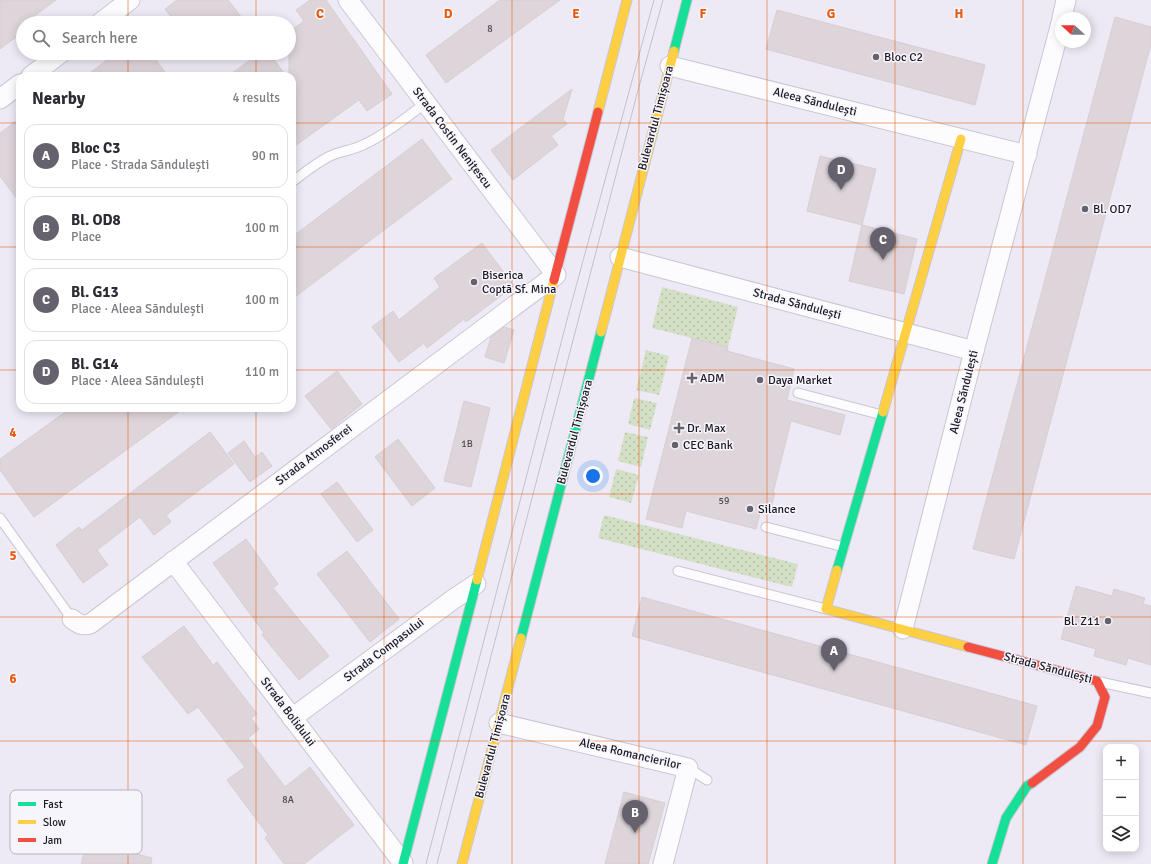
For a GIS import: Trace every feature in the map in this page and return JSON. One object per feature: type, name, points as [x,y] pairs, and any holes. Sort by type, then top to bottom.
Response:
[{"type":"main road","points":[[403,864],[627,0]]},
{"type":"main road","name":"Bulevardul Timișoara","points":[[462,864],[687,0]]},
{"type":"main road","points":[[826,609],[961,139]]},
{"type":"main road","name":"Strada Săndulești","points":[[826,609],[1097,681],[1105,697],[1097,726],[1080,747],[1027,786],[1006,818],[992,864]]},
{"type":"street","points":[[109,16],[130,0]]},
{"type":"street","name":"Strada Costin Nenițescu","points":[[348,0],[556,275]]},
{"type":"street","points":[[1063,12],[1066,0]]},
{"type":"street","name":"Aleea Săndulești","points":[[903,629],[974,351],[1055,46]]},
{"type":"street","points":[[36,72],[52,60]]},
{"type":"street","name":"Aleea Săndulești","points":[[670,66],[1027,155]]},
{"type":"street","points":[[0,99],[16,87]]},
{"type":"street","name":"Strada Săndulești","points":[[620,257],[974,351]]},
{"type":"street","name":"Strada Atmosferei","points":[[72,619],[78,624],[84,626],[90,624],[556,275]]},
{"type":"street","name":"Strada Bolidului","points":[[174,561],[403,864]]},
{"type":"street","name":"Strada Compasului","points":[[292,718],[476,584]]},
{"type":"street","name":"Aleea Romancierilor","points":[[499,723],[688,768],[663,864]]},
{"type":"lane","points":[[296,179],[330,156],[366,144],[426,103]]},
{"type":"lane","points":[[798,392],[882,415]]},
{"type":"lane","points":[[0,518],[72,619]]},
{"type":"lane","points":[[766,527],[844,547]]},
{"type":"lane","points":[[678,571],[826,609]]},
{"type":"lane","points":[[1097,681],[1151,693]]},
{"type":"lane","points":[[688,768],[707,780]]},
{"type":"green space","points":[[662,287],[738,307],[728,347],[652,328]]},
{"type":"green space","points":[[646,350],[669,356],[659,395],[636,390]]},
{"type":"green space","points":[[634,398],[657,403],[650,430],[628,424]]},
{"type":"green space","points":[[625,432],[648,437],[641,467],[618,461]]},
{"type":"green space","points":[[616,469],[639,475],[631,503],[609,497]]},
{"type":"green space","points":[[604,515],[798,564],[792,587],[598,538]]},
{"type":"building","points":[[0,0],[56,0],[34,16],[16,16],[16,37],[0,49]]},
{"type":"building","points":[[177,0],[228,0],[241,16],[170,16],[165,9]]},
{"type":"building","points":[[310,0],[326,0],[392,94],[367,111],[359,100],[296,145],[296,72],[289,72],[289,60],[296,60],[296,27],[304,21],[296,10]]},
{"type":"building","points":[[500,0],[560,0],[446,83],[426,55]]},
{"type":"building","name":"Bloc C2","points":[[777,10],[985,65],[975,105],[766,49]]},
{"type":"building","name":"Bl. OD7","points":[[1115,17],[1151,27],[1151,44],[1014,559],[973,549]]},
{"type":"building","points":[[107,60],[156,60],[165,72],[91,72]]},
{"type":"building","points":[[250,60],[274,60],[283,72],[234,72]]},
{"type":"building","points":[[572,89],[563,119],[567,124],[551,136],[558,145],[513,180],[491,150]]},
{"type":"building","points":[[16,121],[16,198],[0,176],[0,133]]},
{"type":"building","points":[[422,139],[452,179],[296,296],[296,234]]},
{"type":"building","points":[[820,156],[876,169],[862,225],[807,211]]},
{"type":"building","points":[[862,225],[917,239],[904,294],[849,281]]},
{"type":"building","points":[[482,243],[514,286],[466,322],[464,319],[427,348],[424,343],[399,362],[372,327],[393,311],[399,320],[440,287],[434,278]]},
{"type":"building","points":[[504,327],[514,330],[504,363],[485,357],[491,337]]},
{"type":"building","points":[[692,338],[728,347],[727,351],[794,369],[787,400],[845,415],[840,435],[791,421],[773,493],[775,493],[770,512],[761,510],[756,529],[686,511],[682,528],[646,519]]},
{"type":"building","points":[[337,371],[362,404],[331,429],[305,396]]},
{"type":"building","points":[[464,401],[490,408],[471,487],[444,481]]},
{"type":"building","points":[[65,412],[178,412],[34,517],[0,470],[0,459]]},
{"type":"building","points":[[210,432],[234,464],[166,515],[171,522],[154,535],[140,517],[97,550],[108,565],[83,583],[56,545],[79,527],[82,530]]},
{"type":"building","points":[[398,439],[435,488],[412,506],[375,457]]},
{"type":"building","points":[[244,441],[255,457],[262,452],[272,466],[250,482],[228,453]]},
{"type":"building","points":[[337,482],[373,530],[357,542],[321,494]]},
{"type":"building","points":[[246,539],[278,584],[273,588],[329,656],[299,680],[262,635],[264,633],[213,563]]},
{"type":"building","points":[[347,551],[399,619],[370,642],[317,574]]},
{"type":"building","name":"Bl. Z11","points":[[1076,586],[1112,596],[1114,589],[1145,598],[1143,604],[1151,606],[1151,665],[1128,658],[1126,665],[1094,656],[1096,649],[1061,639]]},
{"type":"building","points":[[642,597],[1037,706],[1026,745],[632,636]]},
{"type":"building","points":[[184,626],[213,665],[217,662],[257,714],[251,718],[259,729],[248,738],[285,787],[310,767],[354,825],[304,864],[284,864],[265,838],[268,835],[227,780],[245,767],[198,707],[188,714],[142,657]]},
{"type":"building","points":[[624,792],[665,803],[648,864],[605,864]]},
{"type":"building","points":[[84,854],[137,854],[152,858],[151,864],[81,864]]},
{"type":"tram line","points":[[426,864],[568,316],[654,0]]},
{"type":"tram line","points":[[437,864],[637,94],[663,0]]},
{"type":"traffic: fast","points":[[674,51],[687,0]]},
{"type":"traffic: fast","points":[[521,638],[601,332]]},
{"type":"traffic: fast","points":[[837,570],[883,412]]},
{"type":"traffic: fast","points":[[403,864],[477,580]]},
{"type":"traffic: fast","points":[[992,864],[1006,818],[1027,786],[1032,783]]},
{"type":"traffic: slow","points":[[598,112],[627,0]]},
{"type":"traffic: slow","points":[[601,332],[674,51]]},
{"type":"traffic: slow","points":[[883,412],[961,139]]},
{"type":"traffic: slow","points":[[477,580],[554,280]]},
{"type":"traffic: slow","points":[[837,570],[826,609],[968,647]]},
{"type":"traffic: slow","points":[[462,864],[521,638]]},
{"type":"traffic: jam","points":[[554,280],[598,112]]},
{"type":"traffic: jam","points":[[968,647],[1097,681],[1105,697],[1097,726],[1080,747],[1032,783]]},
{"type":"place","name":"Bloc C2","points":[[876,57]]},
{"type":"place","name":"Bl. G14","points":[[841,190]]},
{"type":"place","name":"Bl. OD7","points":[[1085,209]]},
{"type":"place","name":"Bl. G13","points":[[883,260]]},
{"type":"place","name":"Biserica Coptă Sf. Mina","points":[[474,282]]},
{"type":"place","name":"ADM","points":[[692,378]]},
{"type":"place","name":"Daya Market","points":[[760,380]]},
{"type":"place","name":"Dr. Max","points":[[679,428]]},
{"type":"place","name":"CEC Bank","points":[[675,445]]},
{"type":"place","name":"Silance","points":[[750,509]]},
{"type":"place","name":"Bl. Z11","points":[[1108,621]]},
{"type":"place","name":"Bloc C3","points":[[834,671]]},
{"type":"place","name":"Bl. OD8","points":[[635,833]]}]
